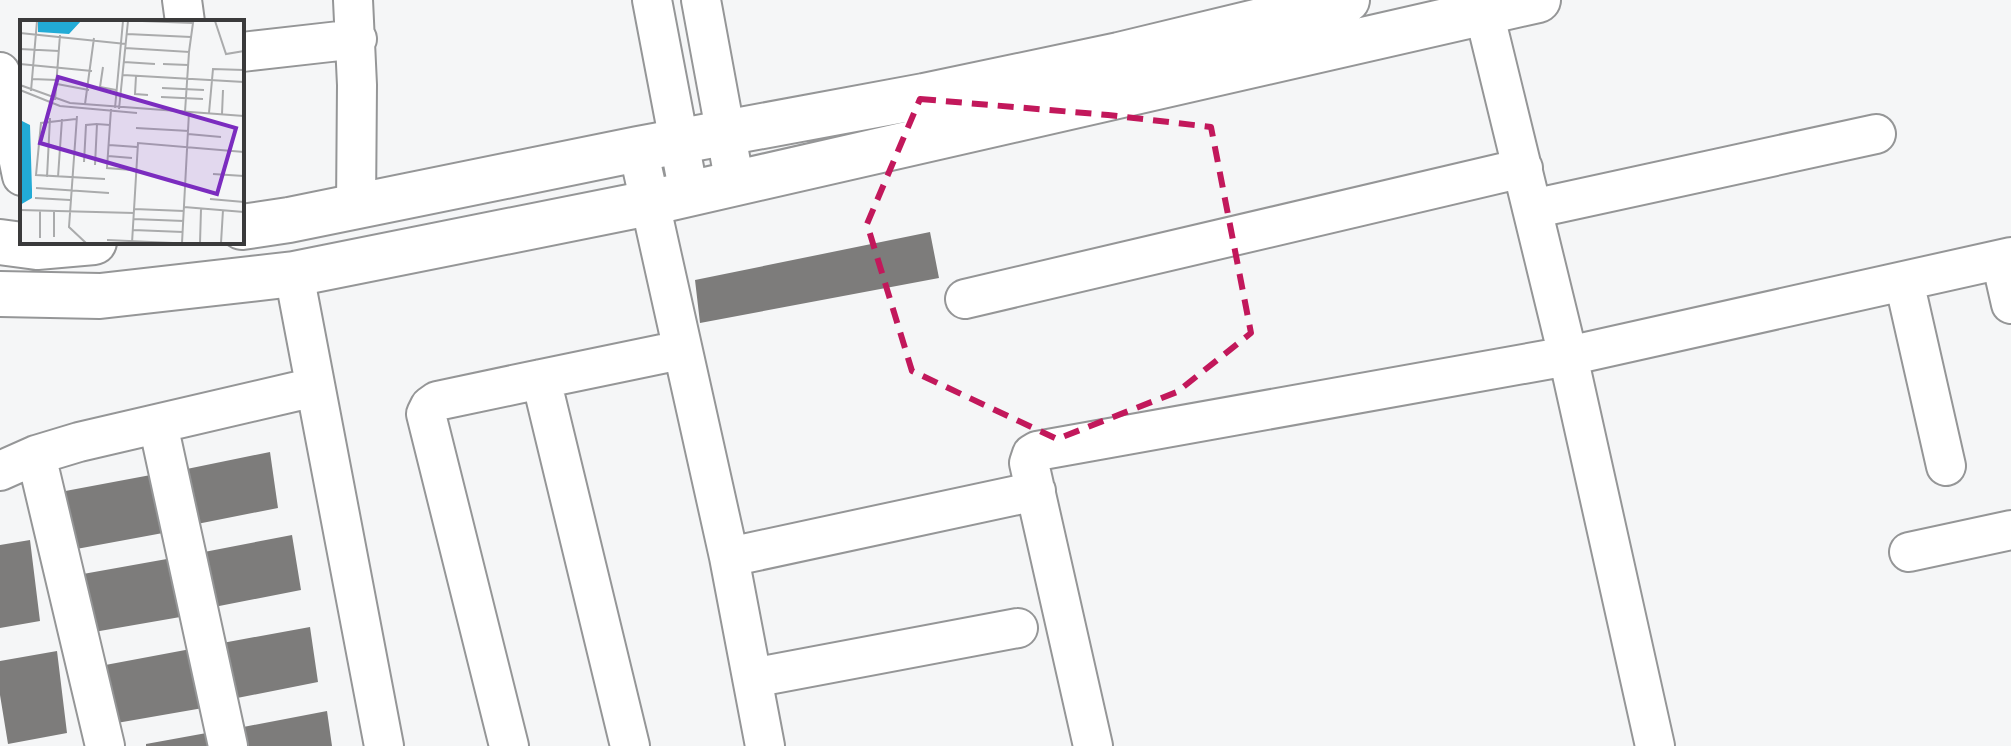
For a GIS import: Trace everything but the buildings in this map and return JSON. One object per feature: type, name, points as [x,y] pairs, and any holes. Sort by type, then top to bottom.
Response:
[{"type":"street","points":[[182,0],[185,20]]},
{"type":"street","points":[[353,0],[357,39],[356,207]]},
{"type":"street","points":[[652,0],[659,145],[669,199],[681,350],[729,557],[765,746]]},
{"type":"street","points":[[701,0],[735,184]]},
{"type":"street","points":[[244,227],[1119,55],[1347,0]]},
{"type":"street","points":[[0,294],[100,296],[294,274],[669,199],[1483,6],[1538,0]]},
{"type":"street","points":[[1483,6],[1568,356],[1655,746]]},
{"type":"street","points":[[244,52],[357,39]]},
{"type":"street","points":[[8,77],[20,162]]},
{"type":"street","points":[[1532,209],[1876,134]]},
{"type":"street","points":[[965,299],[1523,168]]},
{"type":"street","points":[[1093,746],[1029,463],[1032,454],[1037,451],[1568,356],[2006,259],[2011,304]]},
{"type":"street","points":[[294,274],[384,746]]},
{"type":"street","points":[[1904,281],[1946,466]]},
{"type":"street","points":[[509,746],[426,414],[437,401],[681,350]]},
{"type":"street","points":[[541,379],[630,746]]},
{"type":"street","points":[[0,471],[36,455],[315,387]]},
{"type":"street","points":[[158,424],[228,746]]},
{"type":"street","points":[[36,455],[105,746]]},
{"type":"street","points":[[729,557],[1036,491]]},
{"type":"street","points":[[1909,552],[2011,530]]},
{"type":"street","points":[[752,678],[1018,628]]},
{"type":"highlighted area","points":[[920,99],[1211,127],[1251,333],[1177,392],[1057,439],[912,371],[867,224]]}]
